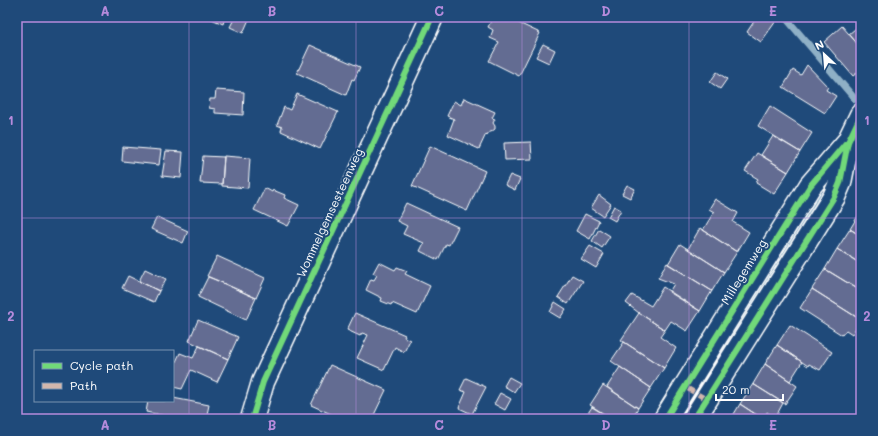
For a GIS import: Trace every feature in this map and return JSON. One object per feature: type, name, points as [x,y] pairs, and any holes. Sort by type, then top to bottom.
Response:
[{"type":"street","name":"Wommelgemsesteenweg","points":[[252,419],[263,382],[432,17]]},
{"type":"street","name":"Millegemweg","points":[[694,419],[834,197],[840,183],[848,142],[861,115]]},
{"type":"street","name":"Millegemweg","points":[[665,419],[810,186],[848,142]]},
{"type":"street","points":[[685,387],[706,399]]},
{"type":"green space","points":[[816,192],[828,198],[722,365],[712,358]]},
{"type":"building","points":[[207,17],[225,17],[223,24]]},
{"type":"building","points":[[235,17],[250,17],[243,33],[230,27]]},
{"type":"building","points":[[493,17],[506,17],[540,33],[519,76],[489,61],[499,42],[490,38],[493,30],[488,27]]},
{"type":"building","points":[[757,17],[770,17],[776,21],[761,42],[747,32]]},
{"type":"building","points":[[861,24],[861,48],[849,34]]},
{"type":"building","points":[[842,26],[861,48],[861,70],[853,76],[824,42]]},
{"type":"building","points":[[543,44],[555,50],[549,63],[536,57]]},
{"type":"building","points":[[310,45],[360,67],[354,80],[352,79],[346,95],[297,73]]},
{"type":"building","points":[[807,65],[828,87],[826,90],[836,96],[825,113],[783,87],[793,70],[801,75]]},
{"type":"building","points":[[717,72],[727,79],[720,89],[710,82]]},
{"type":"building","points":[[216,90],[244,92],[243,115],[215,113],[215,109],[209,108],[210,99],[215,99]]},
{"type":"building","points":[[297,94],[338,112],[320,149],[281,131],[282,127],[277,125],[284,107],[290,110]]},
{"type":"building","points":[[464,98],[495,112],[492,118],[495,119],[493,123],[495,129],[487,135],[486,134],[479,149],[448,135],[454,119],[447,116],[454,101],[461,105]]},
{"type":"building","points":[[770,106],[812,133],[800,152],[758,126]]},
{"type":"building","points":[[773,136],[800,152],[788,172],[761,155]]},
{"type":"building","points":[[531,142],[532,159],[505,160],[504,143]]},
{"type":"building","points":[[430,146],[485,171],[467,211],[412,186]]},
{"type":"building","points":[[123,147],[161,150],[159,165],[122,161]]},
{"type":"building","points":[[166,151],[183,152],[181,178],[162,176]]},
{"type":"building","points":[[757,153],[788,172],[774,194],[756,183],[758,179],[745,171]]},
{"type":"building","points":[[203,156],[224,157],[222,184],[200,183]]},
{"type":"building","points":[[224,156],[250,158],[248,188],[222,186]]},
{"type":"building","points":[[510,175],[520,179],[515,190],[505,185]]},
{"type":"building","points":[[627,185],[635,189],[630,198],[622,194]]},
{"type":"building","points":[[265,188],[272,192],[273,190],[285,195],[284,198],[299,205],[288,226],[254,210]]},
{"type":"building","points":[[599,195],[611,204],[603,216],[591,208]]},
{"type":"building","points":[[715,199],[738,213],[733,222],[749,232],[737,252],[703,230],[714,212],[709,209]]},
{"type":"building","points":[[406,203],[458,227],[449,245],[446,244],[438,260],[420,251],[424,243],[403,234],[407,226],[397,221]]},
{"type":"building","points":[[614,206],[621,210],[615,221],[608,217]]},
{"type":"building","points":[[861,211],[861,236],[850,229]]},
{"type":"building","points":[[585,214],[599,221],[590,239],[576,231]]},
{"type":"building","points":[[157,217],[188,231],[183,243],[151,229]]},
{"type":"building","points":[[700,228],[737,252],[724,272],[688,249]]},
{"type":"building","points":[[599,229],[610,236],[602,248],[592,241]]},
{"type":"building","points":[[850,229],[861,236],[861,264],[837,249]]},
{"type":"building","points":[[680,244],[724,272],[712,291],[668,264]]},
{"type":"building","points":[[590,246],[604,254],[596,268],[581,259]]},
{"type":"building","points":[[837,249],[861,264],[861,291],[825,269]]},
{"type":"building","points":[[217,256],[265,278],[256,298],[207,276]]},
{"type":"building","points":[[379,262],[395,270],[397,267],[407,271],[405,274],[430,286],[417,314],[392,303],[391,305],[381,301],[382,298],[366,290],[371,279],[374,280],[377,275],[373,273]]},
{"type":"building","points":[[667,263],[712,291],[700,311],[669,292],[674,284],[658,278]]},
{"type":"building","points":[[145,269],[166,279],[159,291],[139,281]]},
{"type":"building","points":[[825,269],[861,291],[861,320],[812,289]]},
{"type":"building","points":[[572,275],[583,281],[568,304],[558,297]]},
{"type":"building","points":[[128,276],[159,291],[154,302],[122,288]]},
{"type":"building","points":[[208,277],[256,298],[246,320],[198,297]]},
{"type":"building","points":[[663,287],[700,311],[687,331],[671,321],[665,330],[626,303],[632,295],[651,306]]},
{"type":"building","points":[[812,289],[861,320],[852,334],[846,330],[842,335],[800,308]]},
{"type":"building","points":[[555,302],[566,309],[560,318],[550,312]]},
{"type":"building","points":[[355,313],[405,335],[404,337],[410,340],[404,352],[395,347],[384,370],[357,358],[368,335],[362,333],[360,336],[347,330]]},
{"type":"building","points":[[639,313],[665,330],[660,337],[676,348],[664,368],[621,340]]},
{"type":"building","points":[[198,320],[238,337],[228,359],[189,341]]},
{"type":"building","points":[[790,325],[832,352],[820,370],[809,364],[808,366],[777,345]]},
{"type":"building","points":[[624,342],[664,368],[651,388],[611,361]]},
{"type":"building","points":[[777,345],[802,362],[790,381],[765,364]]},
{"type":"building","points":[[199,346],[228,359],[217,382],[191,370],[182,389],[174,387],[174,366],[180,353],[193,358]]},
{"type":"building","points":[[765,364],[797,386],[785,404],[753,384]]},
{"type":"building","points":[[330,365],[386,390],[372,419],[342,419],[311,405]]},
{"type":"building","points":[[620,367],[651,388],[638,408],[607,387]]},
{"type":"building","points":[[509,377],[520,383],[514,392],[504,386]]},
{"type":"building","points":[[466,378],[486,387],[472,414],[459,408],[466,392],[460,390]]},
{"type":"building","points":[[753,384],[783,403],[775,418],[767,412],[763,419],[740,404]]},
{"type":"building","points":[[603,385],[638,408],[631,419],[612,419],[590,405]]},
{"type":"building","points":[[500,393],[511,399],[505,410],[494,404]]},
{"type":"building","points":[[174,398],[209,405],[206,419],[180,419],[146,412],[148,402],[174,402]]},
{"type":"building","points":[[740,404],[763,419],[731,419]]},
{"type":"building","points":[[592,407],[612,419],[584,419]]},
{"type":"building","points":[[156,414],[180,419],[155,419]]},
{"type":"waterway","points":[[785,17],[855,99]]},
{"type":"waterway","points":[[717,360],[821,196]]},
{"type":"marked path","points":[[685,387],[706,399]]},
{"type":"cycle path","points":[[252,419],[263,382],[432,17]]},
{"type":"cycle path","points":[[694,419],[834,197],[840,183],[848,142],[861,115]]},
{"type":"cycle path","points":[[665,419],[810,186],[846,143]]}]
